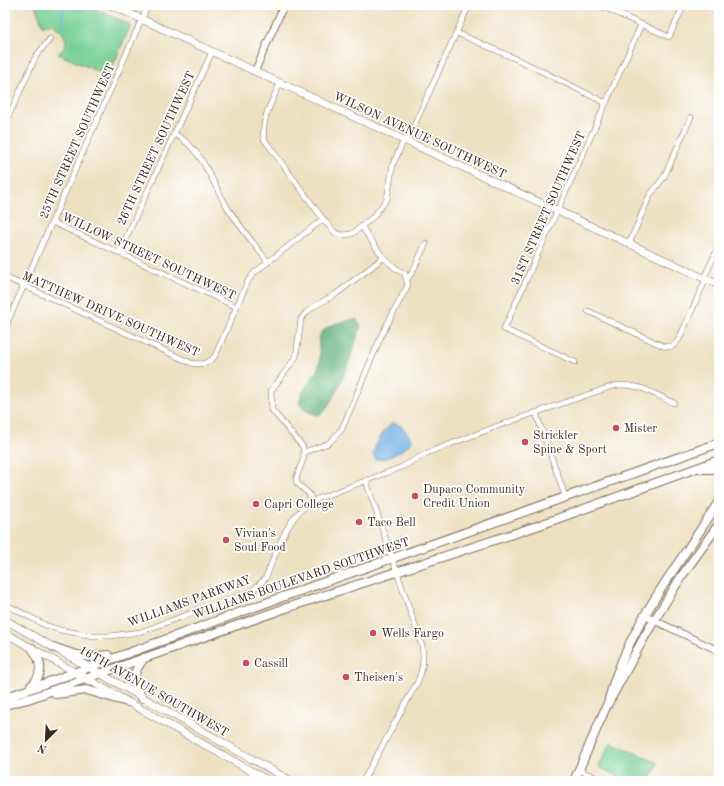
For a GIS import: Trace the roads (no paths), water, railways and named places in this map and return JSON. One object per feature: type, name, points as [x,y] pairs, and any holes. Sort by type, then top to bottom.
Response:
[{"type":"main road","name":"WILSON AVENUE SOUTHWEST","points":[[111,5],[719,285]]},
{"type":"main road","points":[[705,447],[719,439]]},
{"type":"main road","name":"WILLIAMS BOULEVARD SOUTHWEST","points":[[5,698],[28,688],[130,651],[392,559],[565,496],[719,443]]},
{"type":"main road","name":"WILLIAMS BOULEVARD SOUTHWEST","points":[[5,705],[28,699],[396,572],[537,526],[719,460]]},
{"type":"main road","points":[[694,469],[719,469]]},
{"type":"main road","points":[[606,707],[617,671],[657,594],[719,501]]},
{"type":"main road","points":[[574,781],[606,707],[654,621],[719,524]]},
{"type":"main road","name":"16TH AVENUE SOUTHWEST","points":[[5,620],[291,781]]},
{"type":"main road","name":"16TH AVENUE SOUTHWEST","points":[[5,633],[269,781]]},
{"type":"main road","points":[[53,647],[86,658],[130,651]]},
{"type":"main road","points":[[28,688],[37,680],[40,671],[38,656],[32,648]]},
{"type":"main road","points":[[142,698],[135,684],[134,676],[136,669],[145,658]]},
{"type":"main road","points":[[28,699],[73,690],[87,690],[127,702]]},
{"type":"street","name":"25TH STREET SOUTHWEST","points":[[5,328],[148,5]]},
{"type":"street","points":[[255,71],[284,5]]},
{"type":"street","points":[[280,83],[264,119],[262,129],[264,139],[335,233],[342,235],[352,234],[374,218],[387,199],[393,164],[406,141],[469,5]]},
{"type":"street","points":[[599,5],[670,38],[684,5]]},
{"type":"street","name":"31ST STREET SOUTHWEST","points":[[575,362],[504,329],[641,25]]},
{"type":"street","points":[[457,33],[525,63],[606,104]]},
{"type":"street","points":[[5,124],[36,56],[50,39]]},
{"type":"street","name":"26TH STREET SOUTHWEST","points":[[119,253],[212,52]]},
{"type":"street","points":[[629,244],[650,195],[664,177],[691,117]]},
{"type":"street","points":[[174,134],[182,138],[195,149],[229,210],[268,262]]},
{"type":"street","points":[[237,307],[254,273],[323,219]]},
{"type":"street","name":"WILLOW STREET SOUTHWEST","points":[[52,222],[237,307]]},
{"type":"street","points":[[304,452],[329,443],[342,429],[382,334],[408,285],[405,274],[390,265],[383,258],[362,227]]},
{"type":"street","points":[[407,278],[412,273],[426,243]]},
{"type":"street","points":[[588,312],[663,346],[669,347],[675,344],[679,339],[719,246]]},
{"type":"street","points":[[312,501],[309,494],[297,483],[296,479],[303,462],[304,452],[300,441],[272,410],[271,391],[296,357],[301,319],[306,313],[336,294],[383,258]]},
{"type":"street","name":"MATTHEW DRIVE SOUTHWEST","points":[[5,277],[192,363],[200,365],[210,362],[216,356],[237,307]]},
{"type":"street","name":"WILLIAMS PARKWAY","points":[[5,604],[45,625],[76,634],[110,636],[140,632],[252,591],[259,586],[265,579],[294,517],[301,508],[312,501],[402,467],[427,453],[536,412],[623,384],[635,386],[674,404]]},
{"type":"street","points":[[536,412],[565,496]]},
{"type":"street","points":[[363,781],[423,669],[422,646],[366,481]]},
{"type":"street","points":[[645,616],[719,651]]},
{"type":"street","points":[[579,770],[603,781]]},
{"type":"water","points":[[393,423],[399,425],[405,430],[411,439],[411,442],[404,449],[394,455],[375,459],[373,453],[379,440],[387,428]]},
{"type":"waterway","points":[[62,5],[64,26]]},
{"type":"place","name":"Mister","points":[[616,428]]},
{"type":"place","name":"Strickler Spine & Sport","points":[[525,442]]},
{"type":"place","name":"Dupaco Community Credit Union","points":[[415,496]]},
{"type":"place","name":"Capri College","points":[[256,504]]},
{"type":"place","name":"Taco Bell","points":[[359,522]]},
{"type":"place","name":"Vivian's Soul Food","points":[[226,540]]},
{"type":"place","name":"Wells Fargo","points":[[373,633]]},
{"type":"place","name":"Cassill","points":[[246,663]]},
{"type":"place","name":"Theisen's","points":[[346,677]]}]
